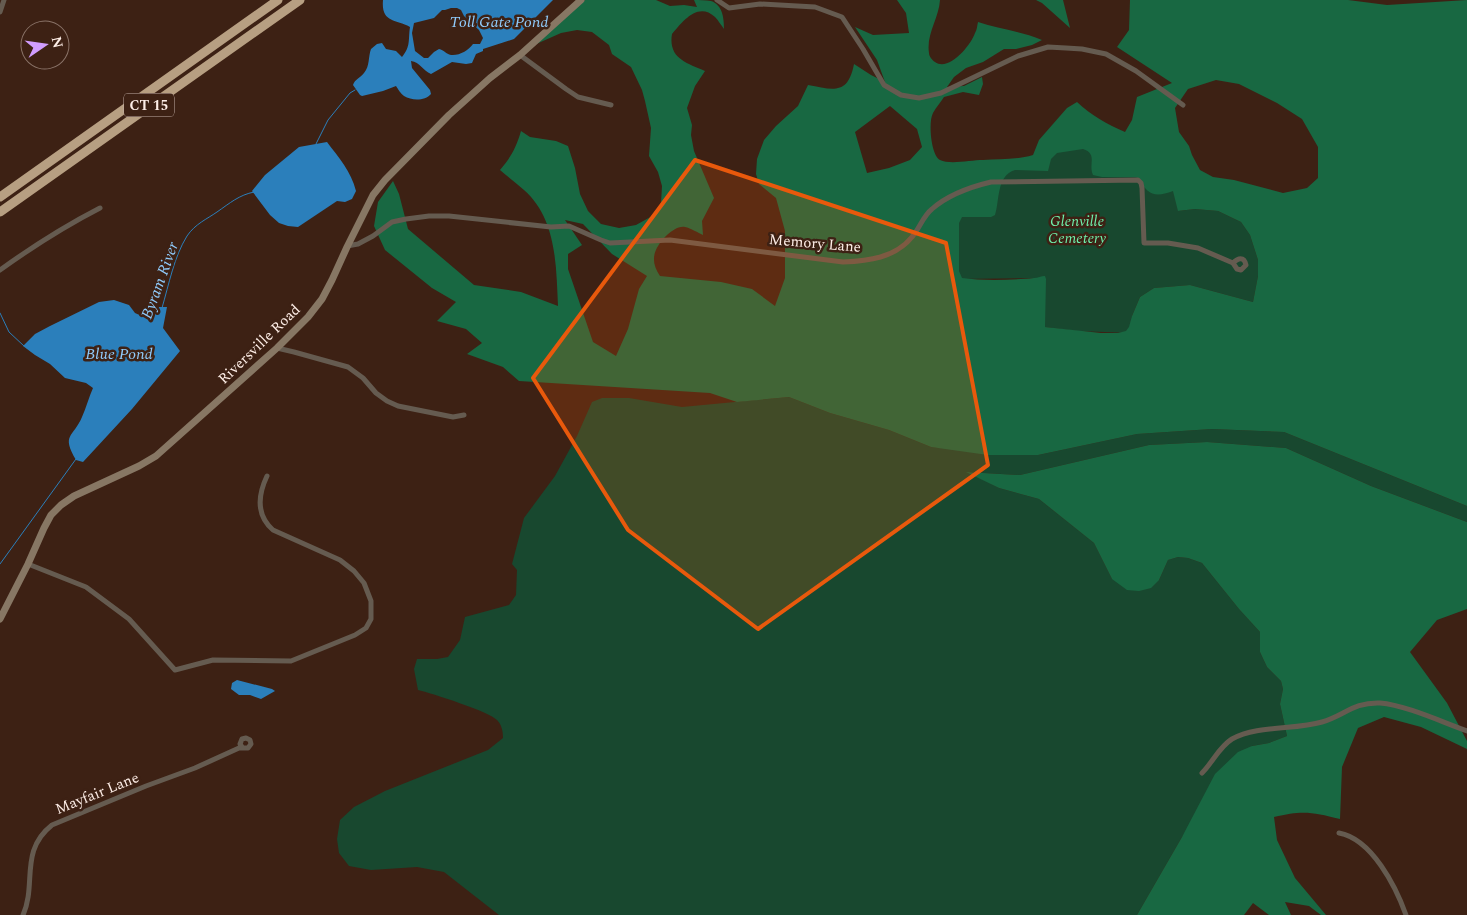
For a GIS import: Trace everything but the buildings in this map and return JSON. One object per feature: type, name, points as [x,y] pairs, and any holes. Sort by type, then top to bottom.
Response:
[{"type":"highway","name":"CT 15","points":[[0,197],[278,0]]},
{"type":"highway","name":"CT 15","points":[[0,212],[300,0]]},
{"type":"street","points":[[0,12],[4,0]]},
{"type":"street","name":"Riversville Road","points":[[0,619],[51,515],[74,496],[139,466],[156,456],[277,348],[308,317],[322,299],[373,195],[385,180],[449,114],[520,55],[581,0]]},
{"type":"street","points":[[717,0],[729,8],[760,4],[815,7],[842,17],[884,85],[901,95],[919,98],[941,93],[1018,56],[1048,47],[1082,49],[1106,54],[1136,71],[1183,105]]},
{"type":"street","points":[[520,55],[578,96],[610,105]]},
{"type":"street","name":"Memory Lane","points":[[347,246],[358,244],[374,236],[392,222],[406,218],[449,216],[552,227],[569,226],[610,243],[670,240],[842,262],[864,261],[892,254],[906,244],[913,236],[931,209],[946,199],[971,187],[991,182],[1138,180],[1142,183],[1142,240],[1144,243],[1198,248],[1233,262]]},
{"type":"street","points":[[0,270],[43,240],[100,208]]},
{"type":"street","points":[[277,348],[348,367],[363,378],[376,393],[398,406],[454,417],[464,415]]},
{"type":"street","points":[[28,564],[86,587],[129,619],[175,670],[213,660],[291,661],[355,635],[366,628],[371,619],[371,601],[364,583],[354,571],[340,560],[268,526],[260,508],[260,496],[267,476]]},
{"type":"street","points":[[1202,773],[1224,745],[1237,737],[1253,732],[1316,724],[1363,704],[1379,703],[1402,708],[1467,731]]},
{"type":"street","name":"Mayfair Lane","points":[[23,915],[28,898],[33,853],[41,836],[52,825],[195,768],[242,747]]},
{"type":"street","points":[[1340,833],[1347,834],[1371,853],[1400,897],[1406,915]]},
{"type":"highlighted area","points":[[695,160],[946,243],[988,465],[758,629],[628,530],[533,378]]},
{"type":"green space","points":[[585,0],[656,0],[670,6],[684,5],[697,7],[694,0],[702,0],[711,1],[718,6],[723,17],[724,29],[715,17],[709,13],[697,12],[676,29],[672,34],[671,42],[673,49],[680,58],[705,71],[695,86],[687,108],[692,125],[691,135],[694,151],[714,198],[702,221],[703,235],[685,227],[673,230],[656,249],[654,254],[655,265],[660,276],[721,282],[752,289],[775,306],[785,278],[785,231],[776,198],[759,184],[756,174],[757,159],[764,140],[798,106],[808,85],[832,89],[844,86],[848,81],[854,64],[885,82],[877,60],[855,27],[873,35],[909,33],[906,13],[897,0],[940,0],[929,39],[929,54],[935,62],[941,64],[947,63],[959,56],[973,38],[978,22],[1042,40],[1016,49],[1004,49],[983,62],[966,68],[954,77],[947,87],[964,86],[982,77],[983,84],[979,95],[963,92],[944,97],[931,117],[934,152],[940,160],[955,162],[1014,159],[1033,155],[1039,140],[1067,108],[1077,102],[1100,119],[1125,132],[1132,120],[1137,97],[1172,83],[1117,47],[1129,30],[1130,0],[1348,0],[1387,5],[1467,0],[1467,506],[1284,432],[1212,429],[1137,434],[1038,455],[988,455],[931,447],[889,430],[830,413],[789,397],[737,402],[710,393],[519,381],[503,367],[467,354],[482,343],[466,329],[437,321],[456,302],[432,288],[385,250],[374,226],[378,202],[393,181],[399,194],[408,229],[474,285],[521,292],[558,306],[555,259],[549,229],[535,202],[500,170],[513,152],[521,131],[530,137],[556,141],[568,146],[580,194],[588,211],[601,224],[619,228],[636,225],[654,215],[661,203],[662,186],[658,172],[649,156],[651,128],[642,90],[631,67],[612,54],[609,45],[592,32],[577,30],[561,33],[534,45]],"holes":[[[1216,80],[1239,84],[1277,103],[1302,119],[1318,147],[1318,178],[1307,188],[1283,193],[1234,180],[1213,177],[1200,170],[1189,146],[1179,132],[1175,108],[1188,89]],[[890,106],[917,129],[922,147],[910,160],[889,168],[867,173],[855,132]],[[1083,149],[1090,154],[1093,175],[1139,178],[1145,188],[1152,193],[1161,194],[1173,191],[1178,211],[1195,209],[1218,211],[1241,222],[1250,235],[1258,260],[1258,276],[1253,302],[1190,285],[1154,288],[1140,297],[1126,331],[1101,333],[1045,327],[1045,276],[1008,280],[962,278],[959,271],[959,223],[962,217],[991,217],[995,215],[1000,189],[1005,177],[1015,170],[1048,171],[1051,159],[1057,153]],[[565,220],[583,224],[612,254],[647,276],[639,289],[628,329],[616,356],[593,342],[568,269],[568,254],[582,245]]]},
{"type":"green space","points":[[1036,0],[1063,0],[1070,28],[1042,3]]},
{"type":"green space","name":"Glenville Cemetery","points":[[1099,146],[1146,174],[1179,188],[1178,211],[1195,209],[1218,211],[1241,222],[1250,235],[1258,260],[1258,276],[1253,302],[1190,285],[1154,288],[1140,297],[1132,316],[1131,333],[1077,331],[1045,327],[1045,278],[956,279],[955,214],[1001,169],[1049,149]]},
{"type":"green space","points":[[789,397],[830,413],[889,430],[931,447],[1038,455],[1137,434],[1212,429],[1284,432],[1467,506],[1467,522],[1371,486],[1286,448],[1207,442],[1149,445],[1020,475],[968,472],[999,488],[1039,499],[1094,543],[1112,579],[1159,580],[1168,560],[1178,557],[1202,563],[1260,632],[1260,652],[1267,667],[1281,681],[1283,689],[1280,704],[1287,736],[1269,743],[1252,746],[1182,837],[1137,915],[499,915],[444,872],[417,867],[371,870],[349,866],[339,853],[337,839],[340,820],[354,807],[385,791],[488,750],[503,738],[500,724],[484,712],[418,690],[414,669],[417,659],[448,657],[460,640],[465,617],[509,605],[516,595],[517,570],[512,564],[524,518],[555,476],[577,436],[592,402],[602,398],[629,398],[682,407]]},
{"type":"green space","points":[[1207,442],[1286,448],[1371,486],[1467,522],[1467,609],[1437,620],[1410,652],[1447,703],[1467,741],[1467,749],[1421,727],[1384,717],[1358,728],[1342,767],[1340,819],[1307,813],[1292,813],[1274,817],[1277,840],[1295,878],[1326,915],[1321,915],[1309,906],[1285,902],[1291,915],[1269,915],[1253,903],[1244,915],[1137,915],[1182,837],[1215,774],[1238,752],[1287,736],[1280,704],[1283,689],[1281,681],[1267,667],[1260,652],[1260,632],[1202,563],[1178,557],[1168,560],[1159,580],[1151,588],[1139,591],[1127,590],[1112,579],[1094,543],[1039,499],[999,488],[966,472],[1020,475],[1149,445]]},
{"type":"water","name":"Toll Gate Pond","points":[[383,0],[553,0],[514,39],[483,49],[483,51],[476,54],[472,63],[452,62],[431,74],[417,63],[411,61],[412,68],[430,90],[431,94],[418,100],[404,96],[396,86],[362,96],[353,85],[366,70],[371,49],[377,44],[382,43],[386,49],[396,51],[402,57],[407,50],[410,27],[387,17],[383,7]],"holes":[[[457,8],[479,30],[483,38],[480,44],[473,44],[457,55],[449,54],[439,49],[428,58],[424,58],[415,51],[412,33],[414,23],[434,18],[442,10]]]},
{"type":"water","points":[[327,142],[351,177],[356,191],[352,199],[345,202],[337,201],[298,227],[279,223],[270,215],[252,191],[265,175],[299,147]]},
{"type":"water","name":"Blue Pond","points":[[114,300],[129,305],[135,313],[144,317],[153,317],[159,307],[167,307],[163,328],[180,351],[132,409],[83,462],[76,460],[69,441],[79,424],[93,388],[86,383],[65,378],[50,364],[23,346],[35,334],[50,326],[99,302]]},
{"type":"water","points":[[237,680],[275,691],[261,699],[250,695],[239,695],[231,689],[232,683]]},
{"type":"waterway","name":"Byram River","points":[[316,144],[328,120],[350,93],[355,90]]},
{"type":"waterway","name":"Byram River","points":[[162,308],[175,262],[182,244],[190,232],[201,222],[235,200],[254,192]]},
{"type":"waterway","points":[[0,313],[9,332],[24,346]]},
{"type":"waterway","name":"Byram River","points":[[0,564],[76,459]]}]
